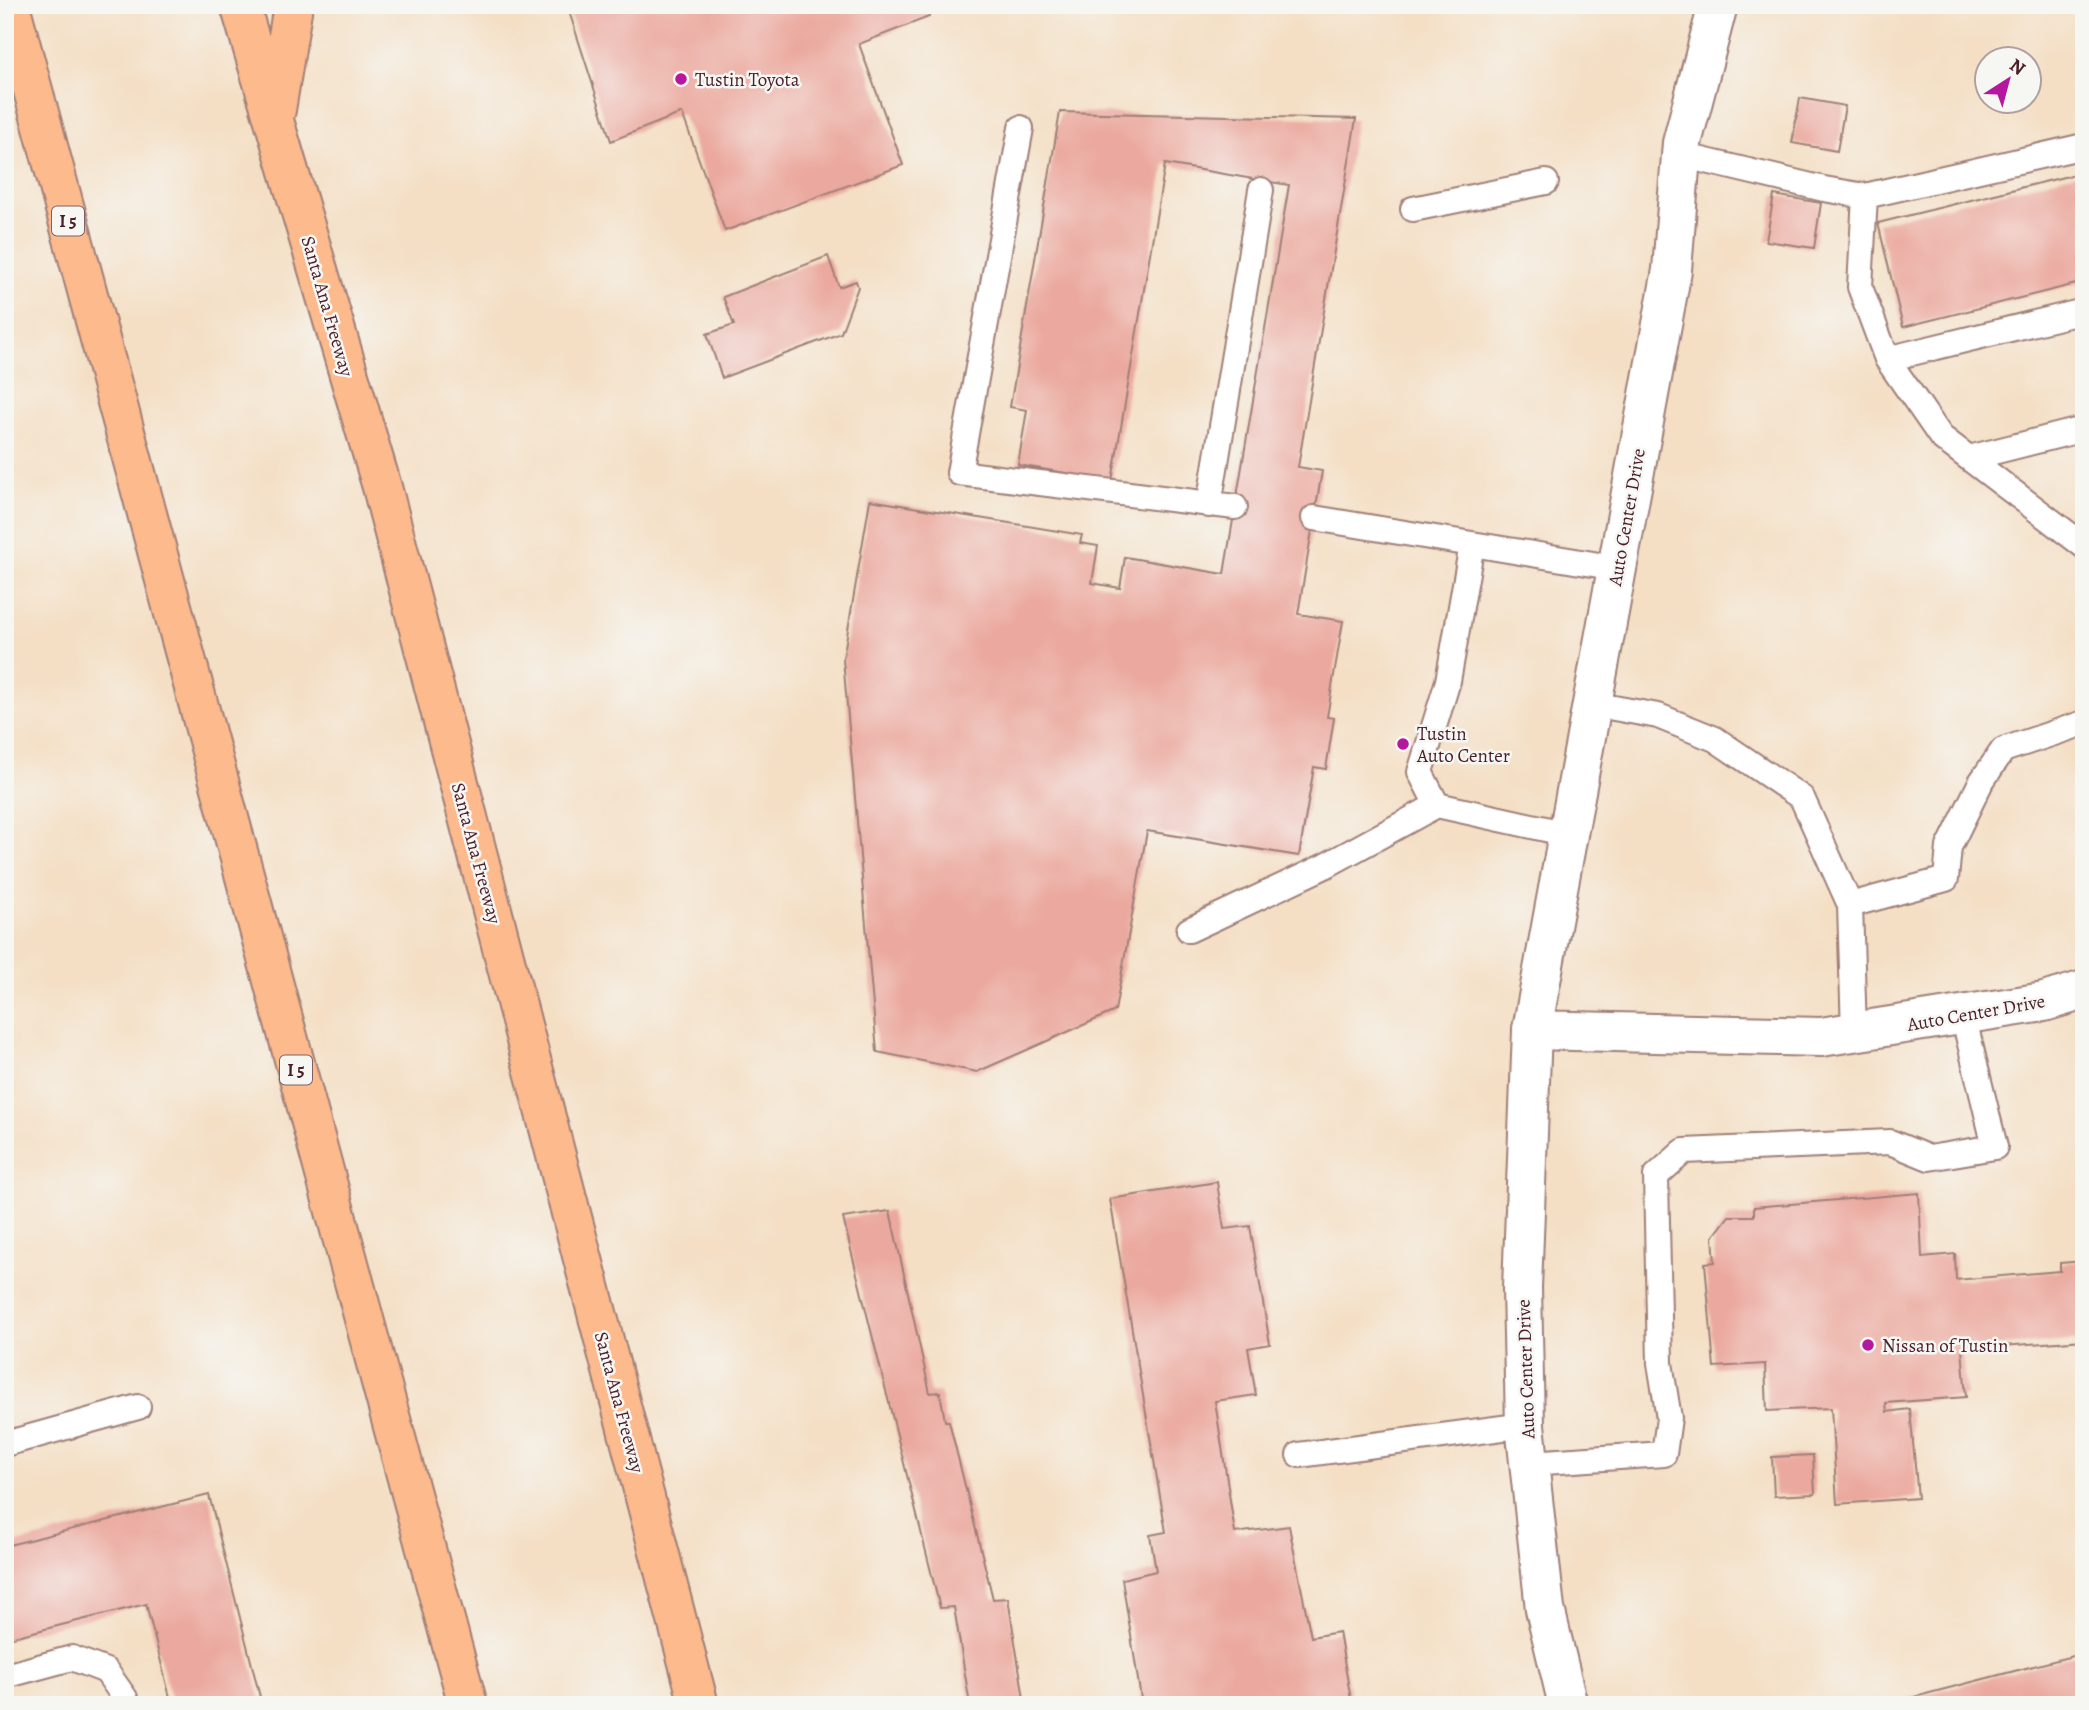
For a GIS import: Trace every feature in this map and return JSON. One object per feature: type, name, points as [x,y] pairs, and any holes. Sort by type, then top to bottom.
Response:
[{"type":"highway","name":"I 5","points":[[10,5],[468,1705]]},
{"type":"highway","name":"Santa Ana Freeway","points":[[240,5],[382,486],[699,1705]]},
{"type":"highway","points":[[274,122],[293,5]]},
{"type":"street","name":"Auto Center Drive","points":[[1567,1705],[1545,1609],[1525,1425],[1522,1288],[1532,1030],[1672,270],[1682,143],[1718,5]]},
{"type":"street","name":"Auto Center Drive","points":[[1532,1030],[1821,1037],[2043,1002],[2084,990]]},
{"type":"lane","points":[[1021,128],[959,473],[1236,508]]},
{"type":"lane","points":[[1681,155],[1865,196],[2084,146]]},
{"type":"lane","points":[[1413,209],[1546,182]]},
{"type":"lane","points":[[1209,505],[1261,191]]},
{"type":"lane","points":[[1865,196],[1860,287],[1887,359],[1941,437],[2084,546]]},
{"type":"lane","points":[[1887,359],[2084,311]]},
{"type":"lane","points":[[1969,458],[2084,429]]},
{"type":"lane","points":[[1314,518],[1617,568]]},
{"type":"lane","points":[[1437,805],[1420,772],[1448,681],[1472,544]]},
{"type":"lane","points":[[1592,704],[1658,716],[1715,739],[1802,798],[1850,905],[1854,1032]]},
{"type":"lane","points":[[1850,905],[1946,879],[1949,847],[1981,782],[2003,750],[2084,723]]},
{"type":"lane","points":[[1189,930],[1325,866],[1437,805],[1568,834]]},
{"type":"lane","points":[[1529,1463],[1664,1454],[1669,1418],[1660,1363],[1656,1176],[1685,1152],[1890,1142],[1929,1158],[1995,1147],[1963,1015]]},
{"type":"lane","points":[[5,1444],[138,1407]]},
{"type":"lane","points":[[1299,1455],[1525,1425]]},
{"type":"lane","points":[[5,1676],[72,1658],[106,1671],[127,1705]]},
{"type":"building","points":[[567,5],[926,5],[929,17],[859,44],[903,165],[725,231],[682,113],[611,141]]},
{"type":"building","points":[[1800,98],[1845,106],[1837,151],[1792,143]]},
{"type":"building","points":[[1060,112],[1356,119],[1298,467],[1322,471],[1298,614],[1343,621],[1327,717],[1334,718],[1326,769],[1314,767],[1299,856],[1147,831],[1115,1011],[977,1072],[877,1052],[843,659],[870,500],[1082,535],[1080,543],[1098,546],[1092,583],[1120,588],[1125,557],[1224,574],[1289,185],[1165,164],[1112,481],[1018,465],[1027,410],[1010,407]]},
{"type":"building","points":[[2084,172],[2084,282],[1903,327],[1878,223]]},
{"type":"building","points":[[1774,195],[1821,203],[1814,248],[1766,241]]},
{"type":"building","points":[[828,256],[839,287],[856,281],[858,287],[841,333],[722,378],[707,334],[734,325],[723,297]]},
{"type":"building","points":[[1217,1182],[1224,1229],[1250,1226],[1270,1344],[1248,1348],[1256,1395],[1215,1401],[1235,1533],[1289,1526],[1311,1637],[1339,1632],[1352,1705],[1142,1705],[1122,1579],[1156,1571],[1150,1535],[1166,1532],[1110,1199]]},
{"type":"building","name":"Nissan of Tustin","points":[[1919,1193],[1922,1257],[1955,1254],[1956,1280],[2060,1271],[2060,1263],[2084,1261],[2084,1340],[1962,1349],[1966,1397],[1886,1403],[1887,1412],[1910,1409],[1918,1498],[1837,1504],[1831,1408],[1767,1411],[1765,1364],[1714,1367],[1705,1263],[1715,1262],[1713,1237],[1729,1216],[1754,1216],[1754,1207]]},
{"type":"building","points":[[890,1211],[930,1393],[940,1392],[945,1421],[949,1421],[993,1599],[1008,1598],[1025,1705],[970,1705],[954,1607],[940,1608],[843,1218]]},
{"type":"building","points":[[1813,1455],[1815,1494],[1774,1496],[1772,1457]]},
{"type":"building","points":[[209,1495],[262,1705],[172,1705],[146,1604],[5,1639],[5,1546]]},
{"type":"building","points":[[2084,1653],[2084,1705],[1887,1705],[1887,1704]]},
{"type":"place","name":"Tustin Toyota","points":[[681,79]]},
{"type":"place","name":"Tustin Auto Center","points":[[1403,744]]},
{"type":"place","name":"Nissan of Tustin","points":[[1868,1345]]}]
